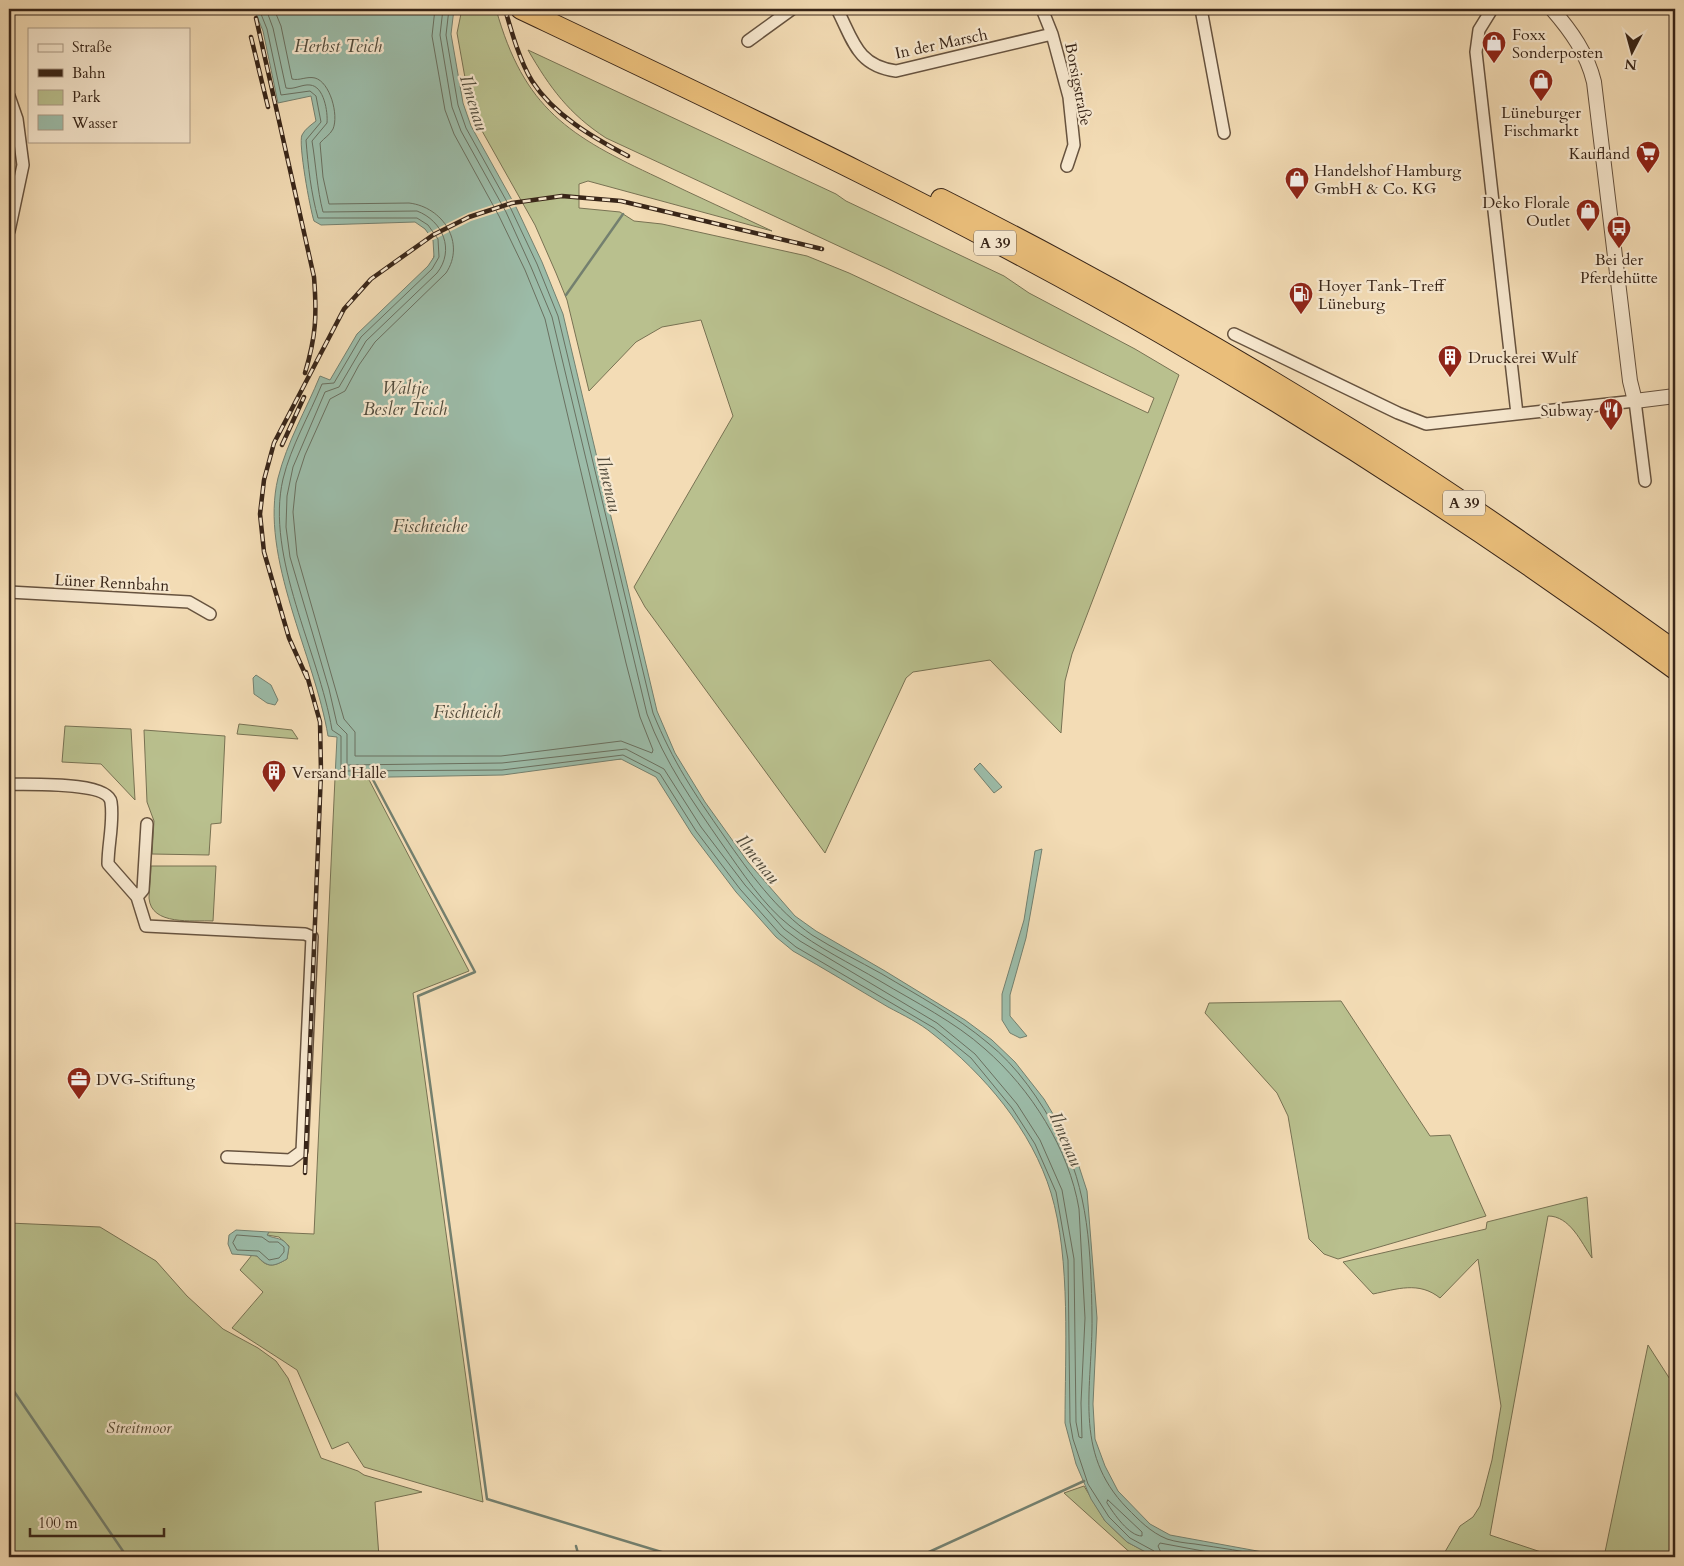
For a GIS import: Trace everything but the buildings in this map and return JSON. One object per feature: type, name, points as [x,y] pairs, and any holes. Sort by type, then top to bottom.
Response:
[{"type":"highway","name":"A 39","points":[[535,11],[861,159],[1114,289],[1343,424],[1454,496],[1675,652]]},
{"type":"highway","name":"A 39","points":[[535,11],[1008,249],[1164,335],[1336,436],[1431,498],[1675,669]]},
{"type":"highway","points":[[1583,586],[1675,638]]},
{"type":"highway","points":[[1643,646],[1675,684]]},
{"type":"street","points":[[748,41],[792,9]]},
{"type":"street","name":"In der Marsch","points":[[837,9],[866,61],[884,70],[896,71],[1052,34]]},
{"type":"street","name":"Borsigstraße","points":[[1042,9],[1052,34],[1068,97],[1074,145],[1066,166]]},
{"type":"street","points":[[1202,9],[1224,133]]},
{"type":"street","points":[[1492,9],[1479,30],[1476,52],[1517,414]]},
{"type":"street","points":[[1552,9],[1580,44],[1594,82],[1630,382],[1635,401],[1645,481]]},
{"type":"street","points":[[9,96],[16,119],[23,165],[9,231]]},
{"type":"street","points":[[1234,334],[1418,422],[1426,424],[1675,396]]},
{"type":"street","name":"Lüner Rennbahn","points":[[9,592],[189,602],[210,614]]},
{"type":"street","points":[[9,784],[90,787],[104,791],[111,800],[108,864],[137,898],[146,926],[306,934],[312,937],[302,1151],[290,1160],[227,1157]]},
{"type":"street","points":[[137,898],[143,890],[147,824]]},
{"type":"green space","points":[[369,9],[621,759],[367,776],[469,971],[413,993],[483,1502],[364,1467],[348,1442],[332,1449],[297,1370],[232,1328],[263,1292],[240,1270],[252,1255],[257,1256],[264,1263],[270,1265],[278,1264],[287,1259],[289,1246],[279,1237],[267,1235],[269,1232],[314,1234],[335,778],[341,778],[429,266],[435,253],[434,242],[429,233],[317,121]]},
{"type":"green space","points":[[462,9],[496,9],[507,43],[521,72],[536,95],[554,115],[575,132],[627,163],[772,231],[588,181],[579,184],[579,208],[620,212],[634,221],[662,224],[807,256],[849,273],[1148,413],[1154,398],[886,268],[606,138],[581,119],[561,99],[528,50],[836,194],[846,201],[1004,276],[1029,293],[1135,349],[1179,375],[1072,654],[1065,681],[1061,733],[990,660],[913,672],[906,678],[825,853],[645,607],[634,587],[733,416],[701,320],[662,327],[636,342],[589,391],[567,300],[556,273],[535,225],[477,122],[469,100],[457,33]]},
{"type":"green space","points":[[239,724],[292,730],[298,739],[237,734]]},
{"type":"green space","points":[[65,726],[131,729],[135,800],[101,764],[62,762]]},
{"type":"green space","points":[[144,730],[225,736],[221,823],[211,824],[209,855],[152,854],[154,821],[147,802]]},
{"type":"green space","points":[[151,866],[216,866],[213,921],[174,920],[157,913],[152,907],[149,898]]},
{"type":"green space","points":[[1341,1001],[1430,1136],[1450,1135],[1486,1216],[1338,1259],[1324,1254],[1309,1239],[1288,1116],[1277,1093],[1205,1013],[1209,1003]]},
{"type":"green space","points":[[1587,1197],[1592,1258],[1569,1225],[1556,1217],[1548,1216],[1490,1535],[1556,1557],[1442,1557],[1460,1526],[1473,1517],[1480,1506],[1492,1460],[1501,1406],[1478,1259],[1440,1298],[1432,1293],[1416,1288],[1373,1294],[1343,1262],[1486,1229],[1487,1222]]},
{"type":"green space","name":"Streitmoor","points":[[9,1223],[100,1227],[156,1261],[187,1296],[223,1329],[258,1348],[276,1361],[288,1378],[321,1458],[358,1471],[364,1475],[422,1492],[375,1502],[379,1557],[9,1557]]},
{"type":"green space","points":[[1648,1345],[1675,1387],[1675,1557],[1604,1557]]},
{"type":"green space","points":[[1084,1486],[1105,1521],[1127,1542],[1155,1557],[1135,1557],[1064,1493]]},
{"type":"water","name":"Fischteiche","points":[[254,9],[454,9],[451,34],[463,103],[471,126],[516,207],[542,262],[563,314],[657,711],[675,753],[705,802],[748,862],[795,916],[816,931],[965,1020],[992,1040],[1015,1062],[1044,1099],[1075,1154],[1087,1191],[1097,1318],[1093,1404],[1095,1439],[1105,1466],[1118,1491],[1150,1524],[1170,1535],[1290,1557],[1155,1557],[1127,1542],[1105,1521],[1091,1499],[1076,1464],[1065,1423],[1066,1306],[1062,1247],[1051,1193],[1032,1147],[1019,1126],[988,1085],[928,1030],[793,951],[776,937],[736,892],[692,834],[656,777],[621,759],[503,775],[335,778],[337,737],[328,736],[312,673],[282,573],[276,540],[274,508],[278,478],[292,439],[320,376],[330,380],[357,334],[428,266],[434,257],[433,240],[425,229],[415,222],[321,225],[314,221],[305,176],[301,140],[308,127],[316,121],[311,96],[278,103],[263,31]]},
{"type":"water","points":[[256,675],[271,685],[278,700],[275,705],[267,703],[254,694],[253,678]]},
{"type":"water","points":[[980,763],[1002,787],[994,793],[974,769]]},
{"type":"water","points":[[1042,849],[1026,938],[1010,995],[1010,1016],[1027,1036],[1020,1038],[1010,1033],[1002,1020],[1002,994],[1024,920],[1035,851]]},
{"type":"water","points":[[236,1230],[269,1232],[267,1235],[281,1240],[289,1247],[287,1259],[278,1264],[271,1265],[264,1263],[257,1256],[232,1254],[228,1244],[229,1235]]},
{"type":"pier","points":[[514,198],[518,206],[471,221],[431,241],[426,234],[468,213]]},
{"type":"waterway","points":[[566,295],[623,214]]},
{"type":"waterway","points":[[370,774],[475,972],[418,996],[487,1499],[678,1557]]},
{"type":"waterway","points":[[9,1384],[127,1557]]},
{"type":"waterway","points":[[918,1557],[1084,1481]]},
{"type":"waterway","points":[[576,1546],[579,1557]]},
{"type":"railway","points":[[505,9],[524,65],[541,93],[575,124],[628,156]]},
{"type":"railway","points":[[256,18],[314,277],[315,326],[305,373]]},
{"type":"railway","points":[[251,37],[268,107]]},
{"type":"railway","points":[[307,678],[289,638],[264,552],[260,514],[264,480],[274,443],[344,309],[371,279],[433,235],[469,217],[512,203],[562,196],[621,201],[822,249]]},
{"type":"railway","points":[[282,445],[304,397]]},
{"type":"railway","points":[[305,1173],[321,772],[320,722],[306,672]]},
{"type":"place","name":"Foxx Sonderposten","points":[[1494,64]]},
{"type":"place","name":"Lüneburger Fischmarkt","points":[[1541,102]]},
{"type":"place","name":"Kaufland","points":[[1648,174]]},
{"type":"place","name":"Handelshof Hamburg GmbH & Co. KG","points":[[1297,200]]},
{"type":"place","name":"Deko Florale Outlet","points":[[1588,232]]},
{"type":"place","name":"Bei der Pferdehütte","points":[[1619,249]]},
{"type":"place","name":"Hoyer Tank-Treff Lüneburg","points":[[1301,315]]},
{"type":"place","name":"Druckerei Wulf","points":[[1450,378]]},
{"type":"place","name":"Subway","points":[[1611,431]]},
{"type":"place","name":"Versand Halle","points":[[274,793]]},
{"type":"place","name":"DVG-Stiftung","points":[[79,1100]]},
{"type":"water label","name":"Herbst Teich","points":[[338,46]]},
{"type":"water label","name":"Ilmenau","points":[[474,103]]},
{"type":"water label","name":"Waltje Besler Teich","points":[[405,398]]},
{"type":"water label","name":"Ilmenau","points":[[609,484]]},
{"type":"water label","name":"Fischteich","points":[[467,712]]},
{"type":"water label","name":"Ilmenau","points":[[758,859]]},
{"type":"water label","name":"Ilmenau","points":[[1066,1139]]}]
